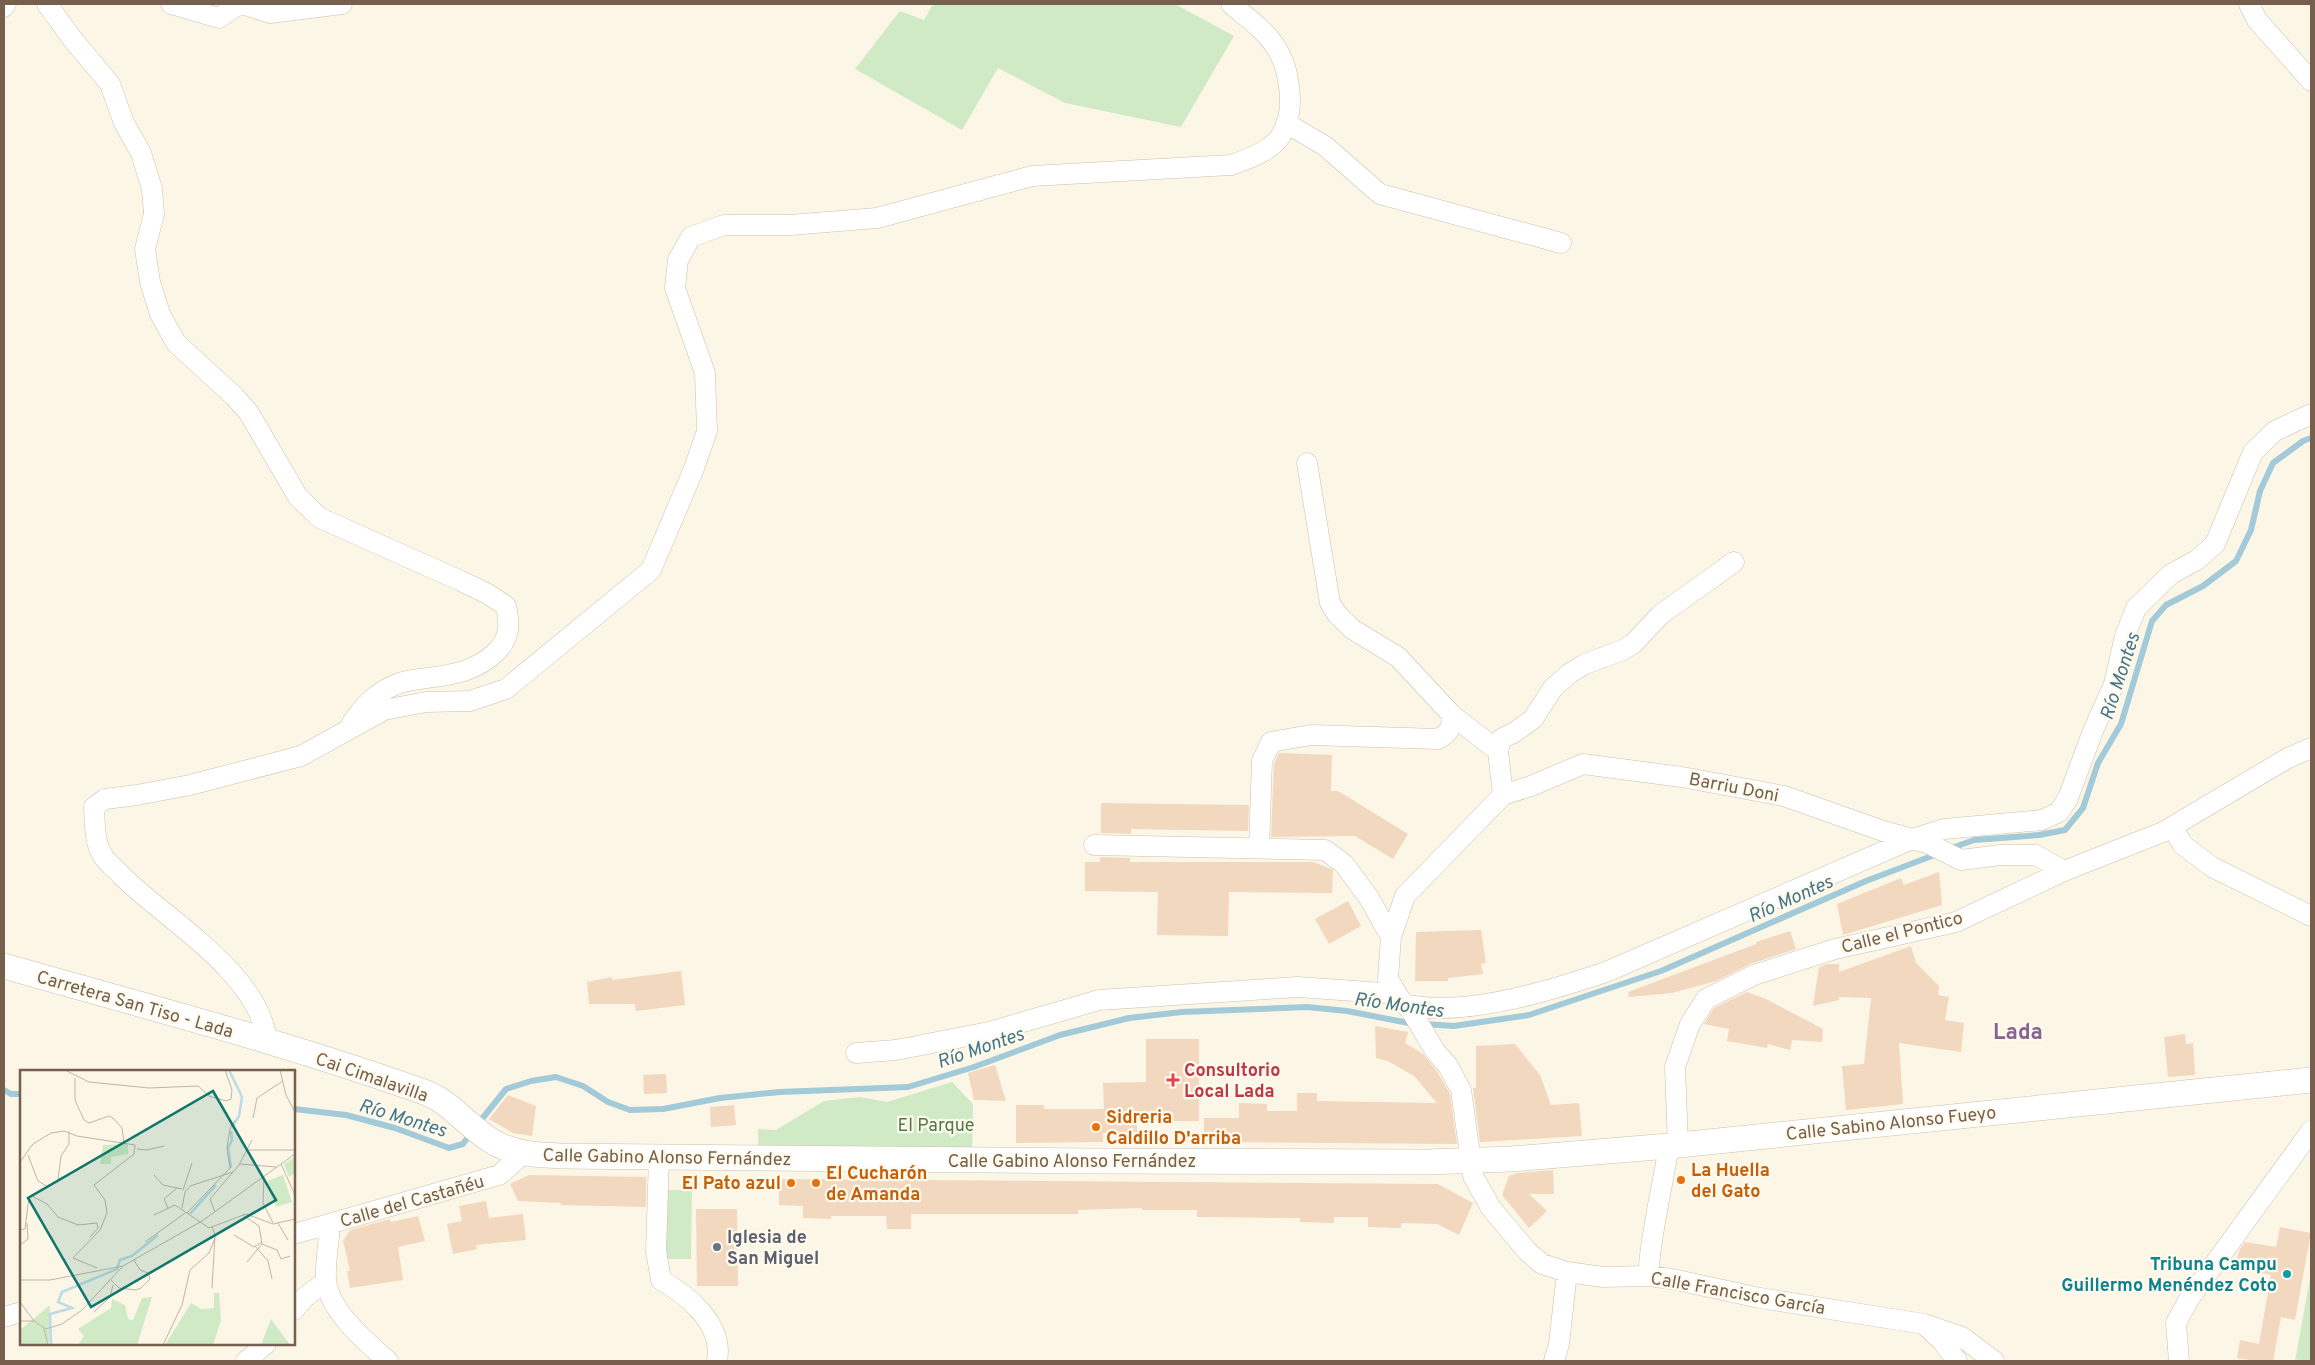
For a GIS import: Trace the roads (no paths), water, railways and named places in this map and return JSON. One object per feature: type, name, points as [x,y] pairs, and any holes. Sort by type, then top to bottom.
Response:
[{"type":"street","points":[[47,4],[110,84],[124,123],[141,153],[152,189],[154,214],[145,249],[150,282],[160,314],[176,343],[234,396],[249,413],[298,497],[320,518],[461,581],[488,594],[506,606],[510,622],[505,643],[485,663],[457,674],[399,682],[379,692],[362,709],[347,732]]},
{"type":"street","points":[[171,4],[219,18],[241,4],[270,12],[342,4]]},
{"type":"street","points":[[267,1042],[265,1025],[245,991],[210,949],[131,885],[102,855],[95,830],[94,807],[105,799],[138,796],[190,785],[302,756],[384,710],[426,702],[470,701],[506,689],[651,570],[694,471],[707,431],[704,372],[675,288],[678,260],[691,237],[724,225],[790,225],[877,218],[1032,176],[1230,165],[1260,155],[1282,134],[1290,107],[1289,77],[1276,47],[1256,24],[1231,4]]},
{"type":"street","points":[[2249,4],[2256,20],[2311,81]]},
{"type":"street","points":[[1286,123],[1325,146],[1380,194],[1562,243]]},
{"type":"street","points":[[856,1053],[896,1050],[990,1032],[1100,1000],[1298,987],[1437,1008],[1489,1002],[1557,988],[1606,972],[1944,829],[1988,823],[2042,820],[2060,812],[2068,798],[2090,739],[2114,684],[2124,636],[2136,608],[2171,574],[2197,560],[2215,544],[2253,452],[2275,431],[2311,414]]},
{"type":"street","points":[[1307,463],[1330,603],[1337,614],[1352,629],[1398,657],[1452,715],[1498,751]]},
{"type":"street","points":[[1503,795],[1498,751],[1501,739],[1534,719],[1553,688],[1570,673],[1585,664],[1623,650],[1634,643],[1660,615],[1734,562]]},
{"type":"street","points":[[1259,848],[1262,761],[1271,742],[1311,735],[1438,739],[1447,734],[1452,727],[1452,715]]},
{"type":"street","name":"Calle el Pontico","points":[[1648,1276],[1655,1214],[1673,1145],[1675,1067],[1690,1024],[1706,999],[1754,975],[1835,949],[1956,922],[2064,871],[2172,827],[2288,758],[2311,748]]},
{"type":"street","name":"Barriu Doni","points":[[1471,1160],[1461,1090],[1448,1066],[1435,1051],[1388,979],[1391,937],[1404,896],[1503,795],[1531,786],[1583,764],[1682,777],[1784,796],[1919,841],[1961,860],[2000,855],[2036,855],[2064,871]]},
{"type":"street","points":[[2172,827],[2183,845],[2212,867],[2311,916]]},
{"type":"street","points":[[1094,845],[1325,850],[1344,864],[1370,898],[1391,937]]},
{"type":"street","name":"Carretera San Tiso - Lada","points":[[4,966],[267,1042]]},
{"type":"street","name":"Cai Cimalavilla","points":[[267,1042],[427,1093],[452,1108],[494,1143]]},
{"type":"street","name":"Calle Sabino Alonso Fueyo","points":[[1471,1160],[1511,1159],[1673,1145],[2311,1080]]},
{"type":"street","points":[[2179,1361],[2176,1323],[2189,1299],[2311,1131]]},
{"type":"street","name":"Calle Gabino Alonso Fernández","points":[[494,1143],[524,1154],[561,1156],[1090,1161],[1428,1162],[1471,1160]]},
{"type":"street","name":"Calle del Castañéu","points":[[295,1234],[499,1176],[524,1154]]},
{"type":"street","points":[[659,1157],[656,1252],[661,1280],[684,1293],[705,1316],[716,1339],[719,1352],[717,1361]]},
{"type":"street","name":"Calle Francisco García","points":[[1471,1160],[1473,1176],[1491,1208],[1527,1251],[1542,1264],[1567,1272],[1603,1276],[1648,1276],[1760,1298],[1924,1324],[1962,1337],[1994,1361]]},
{"type":"street","points":[[330,1225],[326,1281],[336,1309],[367,1343],[388,1361]]},
{"type":"street","points":[[1554,1361],[1559,1344],[1567,1272]]},
{"type":"street","points":[[295,1309],[304,1298],[326,1281]]},
{"type":"street","points":[[4,1317],[20,1312]]},
{"type":"street","points":[[1924,1324],[1942,1341],[1957,1361]]},
{"type":"street","points":[[246,1361],[265,1345]]},
{"type":"waterway","name":"Río Montes","points":[[1949,849],[1974,840],[2039,835],[2065,830],[2083,808],[2098,763],[2121,724],[2152,621],[2166,605],[2203,586],[2236,561],[2251,530],[2260,491],[2273,463],[2303,441],[2311,438]]},
{"type":"waterway","name":"Río Montes","points":[[1424,1024],[1454,1026],[1529,1015],[1661,971],[1866,881],[1937,854]]},
{"type":"waterway","name":"Río Montes","points":[[477,1125],[506,1089],[531,1081],[556,1077],[583,1086],[608,1102],[630,1110],[663,1109],[720,1098],[780,1092],[908,1087],[974,1067],[1060,1035],[1129,1018],[1182,1012],[1307,1007],[1347,1011],[1414,1024]]},
{"type":"waterway","points":[[4,1090],[11,1094],[20,1094]]},
{"type":"waterway","name":"Río Montes","points":[[295,1109],[346,1115],[395,1128],[449,1148],[463,1144],[471,1133]]},
{"type":"place","name":"Consultorio Local Lada","points":[[1173,1080]]},
{"type":"place","name":"Sidreria Caldillo D'arriba","points":[[1096,1127]]},
{"type":"place","name":"La Huella del Gato","points":[[1681,1180]]},
{"type":"place","name":"El Pato azul","points":[[791,1183]]},
{"type":"place","name":"El Cucharón de Amanda","points":[[816,1183]]},
{"type":"place","name":"Iglesia de San Miguel","points":[[717,1247]]},
{"type":"place","name":"Tribuna Campu Guillermo Menéndez Coto","points":[[2287,1274]]},
{"type":"district","name":"Lada","points":[[2018,1031]]},
{"type":"park label","name":"El Parque","points":[[936,1125]]}]
